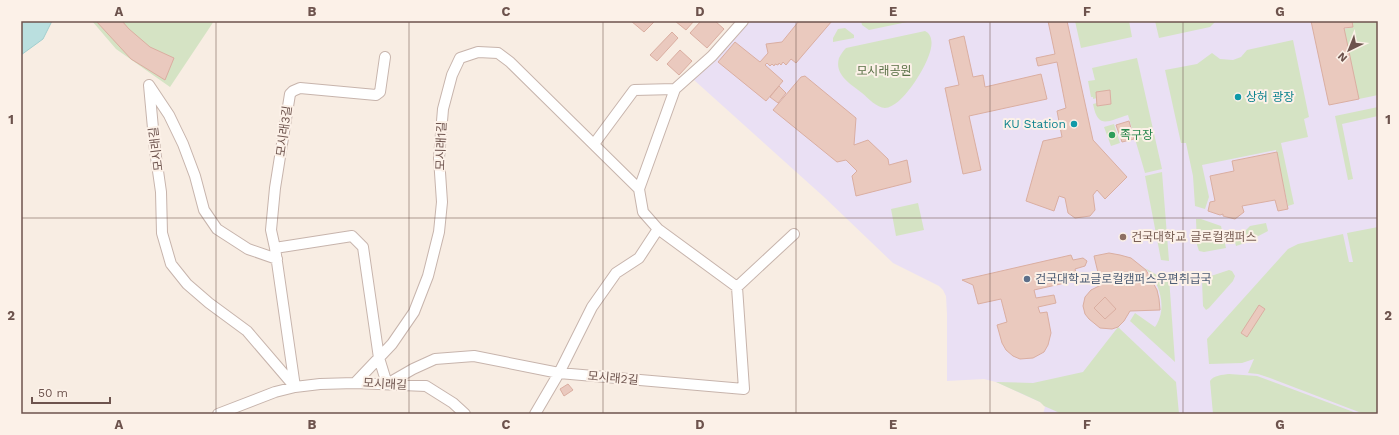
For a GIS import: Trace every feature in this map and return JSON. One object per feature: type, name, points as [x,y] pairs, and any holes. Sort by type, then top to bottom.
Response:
[{"type":"street","points":[[743,21],[712,56],[675,89],[639,188],[643,212],[658,229],[737,287],[794,234]]},
{"type":"street","name":"모시래1길","points":[[355,383],[392,344],[414,312],[428,276],[439,232],[442,202],[440,158],[443,109],[452,74],[460,58],[478,52],[498,53],[510,62],[639,188]]},
{"type":"street","name":"모시래3길","points":[[295,387],[277,259],[271,230],[279,161],[290,94],[300,88],[376,96],[380,92],[386,57]]},
{"type":"street","name":"모시래길","points":[[277,259],[248,249],[217,229],[204,210],[195,176],[183,144],[169,115],[149,84],[155,150],[161,192],[162,233],[171,264],[187,284],[209,303],[247,331],[295,387]]},
{"type":"street","points":[[594,144],[634,90],[675,89]]},
{"type":"street","points":[[535,414],[559,373],[592,307],[616,273],[639,258],[658,229]]},
{"type":"street","points":[[275,248],[352,236],[363,247],[380,358],[387,384]]},
{"type":"street","name":"모시래2길","points":[[387,384],[413,369],[436,359],[474,356],[559,373],[744,389],[737,287]]},
{"type":"street","name":"모시래길","points":[[218,414],[275,392],[295,387],[320,384],[355,383],[426,386],[454,403],[465,414]]},
{"type":"shaded area","name":"건국대학교 글로컬캠퍼스","points":[[753,21],[1378,21],[1378,414],[1043,414],[1045,407],[1042,403],[996,382],[984,379],[947,381],[947,314],[946,296],[943,290],[939,286],[893,263],[824,197],[694,80],[693,77],[737,30]]},
{"type":"green space","points":[[92,21],[214,21],[170,87],[116,49]]},
{"type":"green space","points":[[861,21],[912,21],[869,30],[862,25]]},
{"type":"green space","points":[[1075,21],[1129,21],[1132,37],[1081,48]]},
{"type":"green space","points":[[1155,21],[1216,21],[1210,27],[1159,38]]},
{"type":"green space","points":[[1352,21],[1378,21],[1378,95],[1359,99],[1344,29],[1353,27]]},
{"type":"green space","points":[[845,28],[854,35],[854,38],[833,42],[833,38],[838,29]]},
{"type":"green space","name":"모시래공원","points":[[925,31],[930,35],[932,42],[926,62],[912,87],[892,106],[882,108],[876,105],[841,74],[838,64],[839,58],[846,48]]},
{"type":"green space","name":"상허 광장","points":[[1293,40],[1309,117],[1304,119],[1308,137],[1281,143],[1294,204],[1288,206],[1276,150],[1202,165],[1209,197],[1205,209],[1195,206],[1193,176],[1186,143],[1181,143],[1165,70],[1197,64],[1212,53],[1220,59],[1233,60],[1241,57],[1247,50]]},
{"type":"green space","points":[[1137,58],[1162,169],[1145,173],[1128,115],[1105,122],[1098,118],[1093,104],[1097,103],[1097,106],[1111,104],[1110,91],[1096,92],[1097,98],[1093,99],[1093,97],[1091,97],[1088,81],[1095,80],[1092,68]]},
{"type":"green space","points":[[1378,107],[1378,116],[1342,124],[1353,179],[1348,180],[1335,116]]},
{"type":"green space","name":"족구장","points":[[1114,124],[1120,143],[1111,146],[1104,127]]},
{"type":"green space","points":[[1162,172],[1169,261],[1161,260],[1145,176]]},
{"type":"green space","points":[[918,203],[924,230],[896,236],[891,209]]},
{"type":"green space","points":[[1196,219],[1201,219],[1221,226],[1226,248],[1204,252],[1199,251],[1197,245]]},
{"type":"green space","points":[[1266,223],[1268,231],[1236,246],[1233,234],[1245,231],[1250,226]]},
{"type":"green space","points":[[1378,227],[1378,414],[1364,414],[1270,378],[1258,374],[1248,373],[1254,359],[1242,363],[1209,364],[1207,339],[1288,249],[1298,244],[1343,234],[1349,262],[1353,262],[1347,233]]},
{"type":"green space","points":[[1145,268],[1157,275],[1169,277],[1175,362],[1130,321],[1135,313],[1155,327],[1159,320],[1162,304],[1158,288],[1155,281]]},
{"type":"green space","points":[[1229,270],[1232,271],[1235,276],[1233,281],[1206,310],[1203,306],[1202,281],[1205,278]]},
{"type":"green space","points":[[1118,327],[1176,382],[1179,414],[1062,414],[996,382],[1033,383],[1083,372]]},
{"type":"green space","points":[[1229,374],[1257,376],[1359,414],[1213,414],[1210,381],[1216,376]]},
{"type":"water","points":[[21,21],[52,21],[43,39],[21,55]]},
{"type":"building","points":[[96,21],[122,21],[150,47],[174,58],[165,80],[131,59]]},
{"type":"building","points":[[631,21],[653,21],[654,22],[644,32]]},
{"type":"building","points":[[675,21],[694,21],[686,30]]},
{"type":"building","points":[[701,21],[715,21],[724,29],[707,48],[690,33]]},
{"type":"building","points":[[799,21],[832,21],[796,63],[791,59],[786,65],[783,62],[781,65],[779,63],[778,65],[775,64],[774,66],[772,64],[770,66],[767,63],[765,65],[783,81],[766,101],[718,62],[735,42],[760,62],[768,53],[766,44],[782,42]]},
{"type":"building","name":"KU Station","points":[[1048,21],[1067,21],[1093,140],[1127,177],[1105,199],[1097,190],[1093,195],[1095,210],[1090,216],[1075,218],[1068,213],[1065,198],[1059,196],[1054,211],[1026,201],[1043,141],[1062,137],[1057,111],[1066,108],[1057,62],[1038,66],[1036,58],[1055,54]]},
{"type":"building","points":[[1311,21],[1352,21],[1353,27],[1344,28],[1359,99],[1329,105]]},
{"type":"building","points":[[672,32],[678,38],[657,61],[650,55]]},
{"type":"building","points":[[964,36],[973,77],[983,75],[985,87],[1041,74],[1047,99],[969,116],[981,170],[963,174],[945,88],[959,85],[949,40]]},
{"type":"building","points":[[680,50],[692,61],[679,75],[667,64]]},
{"type":"building","points":[[805,76],[856,118],[854,145],[868,140],[888,159],[889,165],[907,160],[911,182],[856,196],[852,176],[857,171],[846,160],[837,162],[773,110],[801,77]]},
{"type":"building","points":[[779,86],[786,93],[778,103],[770,97]]},
{"type":"building","points":[[1110,90],[1111,104],[1097,106],[1096,92]]},
{"type":"building","points":[[1129,121],[1134,139],[1122,142],[1116,125]]},
{"type":"building","points":[[1277,152],[1288,209],[1278,211],[1275,200],[1242,206],[1244,212],[1235,219],[1223,216],[1223,214],[1220,215],[1208,211],[1210,202],[1215,201],[1210,176],[1234,171],[1232,161]]},
{"type":"building","points":[[1109,253],[1131,258],[1146,270],[1157,290],[1160,310],[1130,311],[1118,327],[1112,329],[1100,328],[1089,319],[1085,314],[1083,306],[1085,297],[1091,290],[1101,285],[1094,256]]},
{"type":"building","points":[[1071,255],[1073,260],[1083,258],[1087,261],[1085,266],[1075,269],[1078,280],[1034,290],[1036,298],[1054,295],[1056,303],[1038,307],[1040,313],[1047,312],[1051,333],[1048,345],[1044,352],[1033,358],[1020,359],[1013,356],[1006,350],[1002,343],[997,325],[1007,322],[1001,299],[978,304],[973,285],[962,280]]},
{"type":"building","points":[[1105,297],[1116,309],[1105,319],[1094,308]]},
{"type":"building","points":[[1259,305],[1265,309],[1247,337],[1241,333]]},
{"type":"building","points":[[568,384],[573,390],[564,396],[560,389]]},
{"type":"place","name":"상허 광장","points":[[1238,97]]},
{"type":"place","name":"KU Station","points":[[1074,124]]},
{"type":"place","name":"족구장","points":[[1112,135]]},
{"type":"place","name":"건국대학교 글로컬캠퍼스","points":[[1123,237]]},
{"type":"place","name":"건국대학교글로컬캠퍼스우편취급국","points":[[1027,279]]}]
